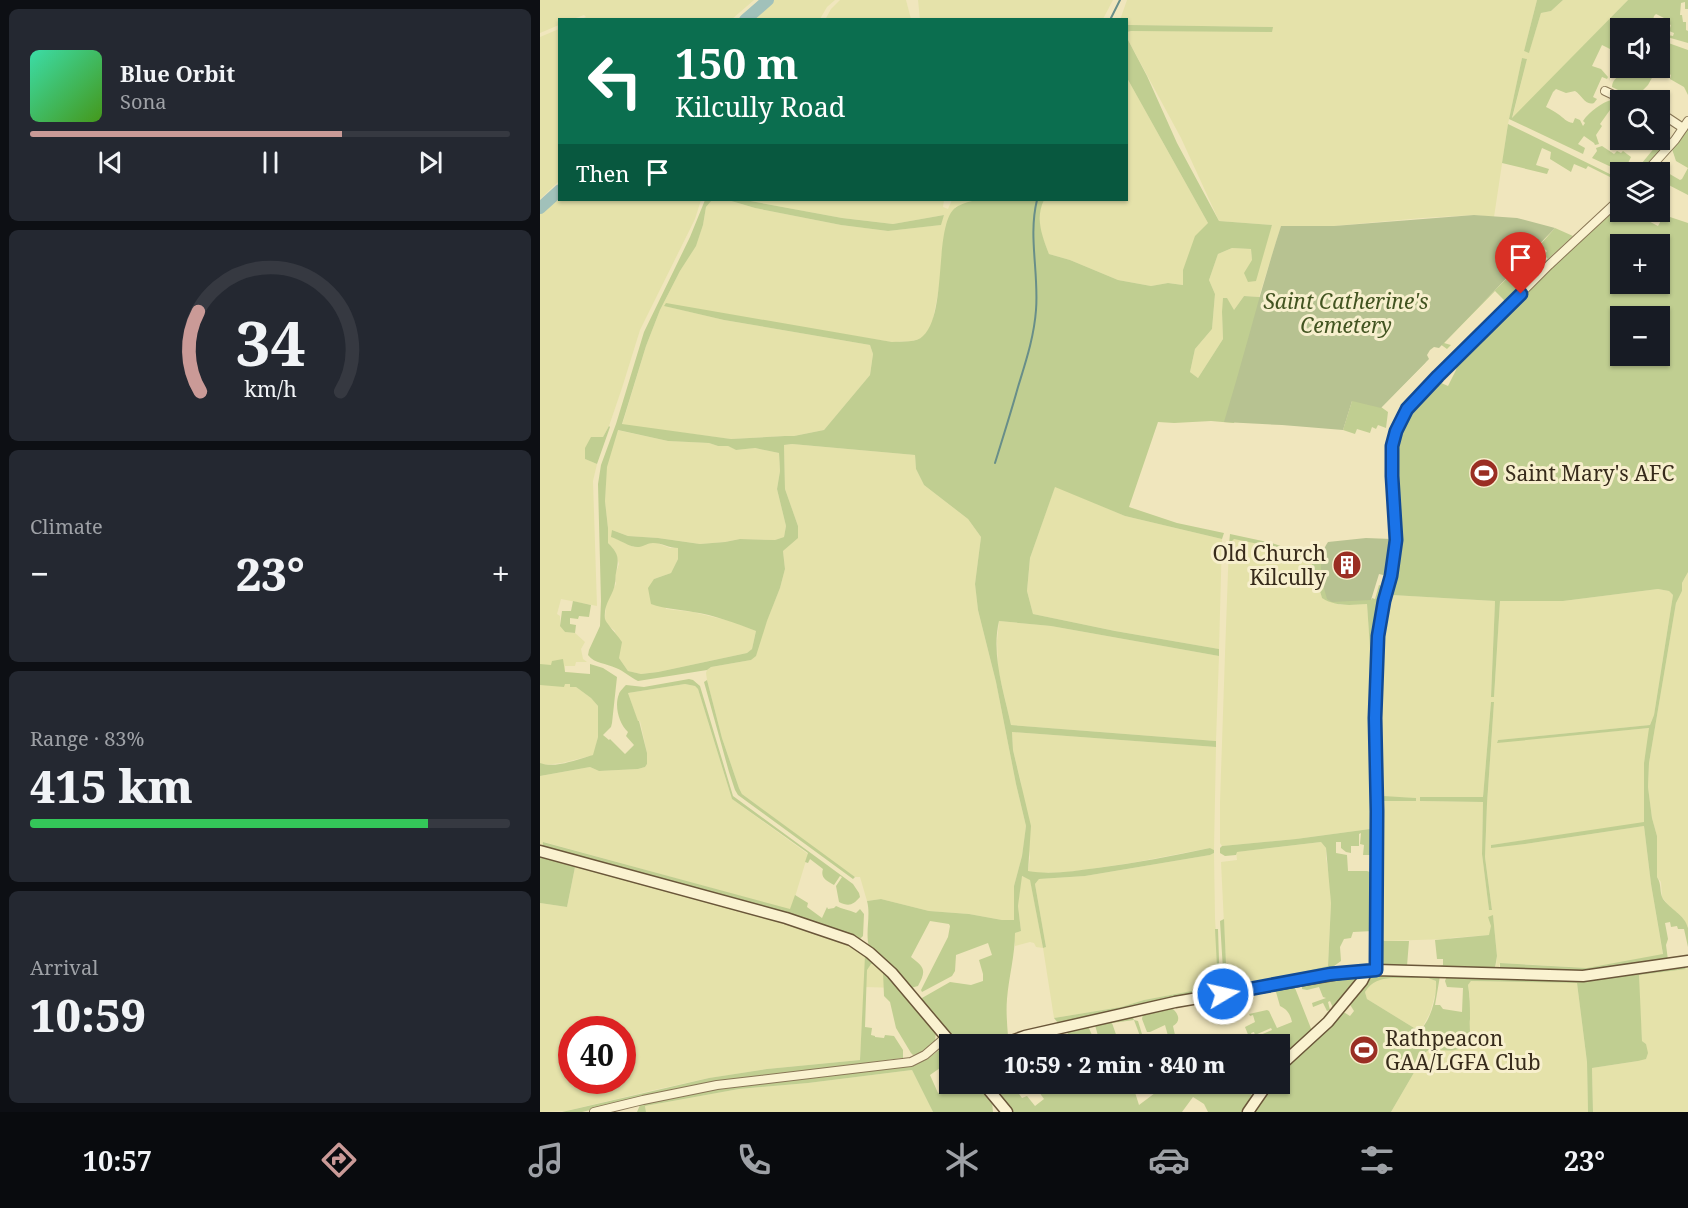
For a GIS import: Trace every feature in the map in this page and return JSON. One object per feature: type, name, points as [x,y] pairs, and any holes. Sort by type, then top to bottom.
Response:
[{"type":"street","points":[[1605,91],[1610,93]]},
{"type":"street","points":[[1655,162],[1686,125],[1670,119]]},
{"type":"street","points":[[1290,1057],[1328,1022],[1370,971],[1377,811],[1375,718],[1378,643],[1380,621],[1391,576],[1396,540],[1392,454],[1396,431],[1407,409],[1438,376],[1549,265],[1610,208]]},
{"type":"street","points":[[540,851],[786,918],[850,940],[881,962],[943,1034]]},
{"type":"street","points":[[1034,1034],[1175,1002],[1330,974],[1370,971],[1583,976],[1688,960]]},
{"type":"street","points":[[594,1112],[717,1085],[911,1062],[939,1047]]},
{"type":"street","points":[[992,1094],[1007,1112]]},
{"type":"street","points":[[1248,1112],[1260,1094]]},
{"type":"shaded area","points":[[540,0],[754,0],[733,18],[584,18],[586,17],[584,15],[576,18],[558,18],[558,25],[540,33]]},
{"type":"shaded area","points":[[771,0],[835,0],[827,7],[821,18],[751,18]]},
{"type":"shaded area","points":[[840,0],[906,0],[911,18],[826,18]]},
{"type":"shaded area","points":[[918,0],[1113,0],[1104,18],[920,18]]},
{"type":"shaded area","points":[[1127,0],[1537,0],[1524,51],[1529,52],[1541,13],[1551,11],[1563,0],[1628,0],[1512,119],[1527,59],[1522,58],[1508,124],[1494,217],[1474,215],[1334,226],[1281,226],[1259,297],[1244,296],[1234,310],[1222,312],[1223,339],[1198,378],[1190,372],[1195,349],[1212,329],[1215,294],[1209,280],[1218,254],[1232,248],[1251,249],[1252,260],[1248,282],[1272,225],[1219,221],[1181,138],[1128,40],[1128,32],[1272,27],[1128,25],[1128,18],[1121,18]]},
{"type":"shaded area","points":[[558,29],[558,182],[540,199],[540,37]]},
{"type":"shaded area","points":[[1128,80],[1208,223],[1183,270],[1184,285],[1168,283],[1151,286],[1118,280],[1049,254],[1040,231],[1040,207],[1043,201],[1128,201]]},
{"type":"shaded area","points":[[558,198],[558,201],[701,201],[695,219],[640,330],[609,426],[585,459],[597,464],[593,481],[597,606],[561,599],[557,614],[560,616],[560,625],[565,632],[575,633],[585,642],[581,649],[583,659],[587,662],[576,662],[575,666],[565,666],[565,672],[577,673],[576,687],[598,706],[598,737],[594,755],[543,765],[540,763],[540,211]]},
{"type":"shaded area","points":[[711,201],[731,201],[841,225],[888,231],[940,225],[944,215],[893,224],[842,218],[750,201],[944,201],[943,207],[948,209],[952,201],[974,201],[955,207],[932,324],[923,338],[892,342],[665,306],[724,320],[870,345],[873,354],[870,375],[824,430],[794,436],[731,439],[622,425],[646,346],[660,310],[696,245],[706,207]]},
{"type":"shaded area","points":[[617,430],[668,441],[709,443],[728,446],[736,450],[754,448],[779,453],[780,471],[777,489],[786,526],[784,537],[775,540],[740,539],[700,544],[628,536],[612,530],[612,537],[634,547],[657,543],[670,548],[678,548],[678,559],[671,573],[654,579],[666,609],[693,612],[734,622],[756,631],[752,649],[747,653],[641,674],[628,671],[619,658],[615,631],[605,620],[606,602],[616,584],[615,575],[619,564],[615,551],[608,543],[605,501],[606,467]]},
{"type":"shaded area","points":[[784,445],[915,455],[916,469],[924,485],[968,519],[981,537],[975,584],[978,610],[996,682],[1026,826],[1022,856],[1014,886],[1014,920],[929,911],[881,899],[867,901],[860,877],[855,877],[832,861],[742,794],[739,788],[722,738],[706,673],[711,667],[751,660],[780,588],[785,569],[783,551],[789,545],[798,526],[785,489]]},
{"type":"shaded area","points":[[1055,486],[1125,516],[1222,539],[1219,649],[1033,614],[1027,591],[1030,558]]},
{"type":"shaded area","points":[[1233,538],[1273,547],[1311,561],[1322,598],[1340,605],[1367,604],[1371,663],[1370,829],[1222,846],[1220,843],[1229,544]]},
{"type":"shaded area","points":[[1688,569],[1688,927],[1680,915],[1662,897],[1661,882],[1657,877],[1657,836],[1648,787],[1649,763],[1676,603]]},
{"type":"shaded area","points":[[1658,589],[1669,591],[1673,595],[1654,715],[1650,725],[1498,740],[1497,742],[1650,728],[1644,763],[1644,823],[1491,845],[1491,847],[1644,826],[1663,955],[1588,968],[1500,963],[1499,967],[1496,967],[1493,916],[1490,935],[1384,941],[1381,937],[1383,801],[1415,801],[1416,798],[1383,797],[1381,707],[1385,635],[1392,595],[1495,601],[1491,696],[1494,697],[1500,601],[1563,601]],"holes":[[[1491,702],[1494,702],[1485,857],[1492,909],[1489,910],[1482,854],[1483,802],[1420,801],[1421,797],[1483,797]]]},
{"type":"shaded area","points":[[999,621],[1051,626],[1219,656],[1216,741],[1011,725],[998,669]]},
{"type":"shaded area","points":[[685,684],[698,689],[732,799],[808,854],[791,910],[544,842],[540,845],[540,776],[590,767],[599,771],[645,767],[647,753],[640,721],[638,722],[628,693]]},
{"type":"shaded area","points":[[1012,732],[1216,747],[1214,850],[1210,848],[1069,872],[1036,873],[1028,871],[1030,858]]},
{"type":"shaded area","points":[[1321,842],[1326,848],[1330,881],[1328,966],[1227,986],[1221,862],[1237,860],[1236,852]]},
{"type":"shaded area","points":[[1214,853],[1219,986],[1144,1000],[1121,1007],[1054,1018],[1043,948],[1046,947],[1035,884],[1039,879],[1085,876]]},
{"type":"shaded area","points":[[575,867],[815,932],[850,945],[865,955],[899,988],[864,987],[860,1060],[767,1069],[709,1078],[566,1111],[540,1112],[540,903],[567,907]]},
{"type":"shaded area","points":[[1021,876],[1030,879],[1043,948],[1036,947],[1030,942],[1015,946],[1015,933],[1021,931],[1018,906]]},
{"type":"shaded area","points":[[1688,968],[1688,1112],[1593,1112],[1592,1068],[1638,1061],[1646,1044],[1642,1041],[1638,975]]},
{"type":"shaded area","points":[[1428,978],[1436,981],[1437,988],[1430,1013],[1419,1031],[1367,999],[1365,992],[1369,986],[1377,980]]},
{"type":"shaded area","points":[[1471,981],[1577,983],[1587,1062],[1588,1112],[1391,1112],[1426,1052],[1430,1049],[1465,1046],[1469,1039],[1468,985]]},
{"type":"shaded area","points":[[912,1070],[933,1112],[646,1112],[645,1106],[739,1089]]},
{"type":"green space","points":[[1537,0],[1563,0],[1551,11],[1541,13],[1529,53],[1524,51]]},
{"type":"green space","points":[[1628,0],[1688,0],[1688,9],[1685,9],[1685,2],[1681,3],[1680,15],[1682,15],[1683,22],[1686,22],[1688,43],[1670,38],[1674,33],[1670,31],[1670,18],[1656,14],[1654,18],[1610,18]]},
{"type":"green space","points":[[1610,18],[1610,49],[1602,45],[1592,66],[1601,69],[1608,77],[1607,79],[1602,77],[1593,97],[1597,99],[1591,104],[1575,91],[1566,93],[1556,89],[1546,107],[1569,122],[1573,123],[1575,118],[1580,120],[1583,126],[1585,123],[1583,121],[1592,111],[1610,100],[1610,110],[1600,124],[1602,126],[1596,135],[1599,144],[1595,145],[1584,136],[1578,144],[1585,148],[1583,154],[1509,119],[1522,58],[1527,59],[1512,118]]},
{"type":"green space","points":[[1128,25],[1273,27],[1272,32],[1128,32]]},
{"type":"green space","points":[[1128,40],[1177,143],[1219,221],[1272,225],[1256,281],[1248,282],[1244,273],[1252,260],[1251,249],[1232,248],[1218,254],[1209,280],[1215,294],[1212,329],[1195,349],[1190,372],[1198,378],[1223,339],[1223,298],[1227,298],[1234,310],[1244,296],[1269,300],[1234,423],[1158,422],[1129,507],[1177,523],[1224,533],[1222,539],[1125,516],[1055,487],[1030,558],[1027,591],[1033,614],[1219,649],[1219,656],[1051,626],[999,621],[997,634],[999,673],[1011,725],[1216,741],[1216,747],[1012,732],[1013,750],[1031,826],[1028,871],[1053,873],[1080,870],[1140,862],[1210,848],[1214,850],[1214,853],[1085,876],[1039,879],[1035,884],[1046,947],[1043,948],[1030,880],[1022,876],[1018,906],[1021,931],[1015,933],[1007,999],[1008,1034],[948,1034],[922,1002],[922,998],[950,982],[971,985],[983,981],[979,960],[992,955],[988,943],[956,955],[955,971],[952,976],[922,992],[948,937],[949,924],[930,921],[911,957],[923,969],[923,976],[918,986],[911,988],[869,947],[868,941],[867,901],[881,899],[929,911],[1014,920],[1014,886],[1022,856],[1026,826],[996,682],[978,610],[975,584],[981,537],[968,519],[924,485],[916,469],[915,455],[784,445],[785,489],[798,526],[798,538],[783,551],[785,569],[756,656],[751,660],[711,667],[707,670],[638,681],[619,669],[594,660],[588,655],[600,626],[598,484],[601,465],[644,332],[690,237],[705,201],[711,201],[706,207],[696,246],[660,310],[646,346],[622,424],[731,439],[794,436],[824,430],[870,375],[873,354],[870,345],[724,320],[664,306],[666,303],[892,342],[917,340],[923,336],[931,324],[936,307],[942,247],[950,214],[958,206],[967,202],[1044,201],[1040,220],[1049,254],[1118,280],[1151,286],[1168,283],[1183,285],[1183,270],[1195,236],[1208,223],[1128,80]],"holes":[[[618,430],[668,441],[709,443],[728,446],[736,450],[755,448],[779,453],[780,471],[777,489],[786,526],[784,537],[775,540],[740,539],[700,544],[628,536],[612,530],[611,537],[639,547],[653,543],[678,548],[678,559],[671,573],[654,579],[648,588],[651,604],[709,615],[756,631],[752,649],[747,653],[658,672],[641,674],[628,671],[619,658],[622,642],[605,619],[606,608],[614,587],[618,560],[616,553],[608,543],[605,501],[607,467]]]},
{"type":"green space","points":[[1670,44],[1688,50],[1688,95],[1684,87],[1670,79]]},
{"type":"green space","points":[[1616,78],[1652,78],[1643,90],[1618,90],[1612,87]]},
{"type":"green space","points":[[1508,124],[1610,174],[1610,177],[1588,166],[1586,169],[1574,164],[1571,172],[1550,159],[1551,152],[1542,148],[1536,165],[1549,169],[1547,174],[1502,163]]},
{"type":"green space","points":[[1687,128],[1688,168],[1676,161],[1672,149]]},
{"type":"green space","points":[[1602,146],[1614,154],[1617,151],[1621,153],[1623,151],[1631,157],[1628,162],[1610,162],[1610,166],[1592,158],[1597,151],[1596,148]]},
{"type":"green space","points":[[1653,150],[1660,150],[1650,162],[1643,162]]},
{"type":"green space","points":[[1688,168],[1688,195],[1670,186],[1670,174],[1682,179]]},
{"type":"green space","points":[[731,201],[750,201],[842,218],[893,224],[944,215],[941,225],[888,231],[841,225]]},
{"type":"green space","name":"Saint Catherine's Cemetery","points":[[1474,215],[1517,218],[1555,228],[1439,348],[1434,347],[1430,350],[1427,355],[1429,359],[1381,408],[1352,401],[1343,430],[1224,422],[1281,226],[1334,226]]},
{"type":"green space","points":[[1610,215],[1610,222],[1650,222],[1658,226],[1660,222],[1670,222],[1670,217],[1688,223],[1688,572],[1676,603],[1649,763],[1648,787],[1657,836],[1657,877],[1661,894],[1666,903],[1686,923],[1688,947],[1684,929],[1678,929],[1677,926],[1671,927],[1670,922],[1665,923],[1668,960],[1599,971],[1500,968],[1500,963],[1587,968],[1663,954],[1644,826],[1491,848],[1491,845],[1644,822],[1644,763],[1649,728],[1497,743],[1498,740],[1650,725],[1654,715],[1673,595],[1669,591],[1658,589],[1563,601],[1500,601],[1494,697],[1491,697],[1495,601],[1392,595],[1382,669],[1383,796],[1416,798],[1416,801],[1383,801],[1381,937],[1384,941],[1409,941],[1407,966],[1379,963],[1378,698],[1383,625],[1393,578],[1395,445],[1402,421],[1435,383],[1439,382],[1448,386],[1458,362],[1552,267]]},
{"type":"green space","points":[[1555,228],[1573,236],[1548,259],[1544,255],[1547,251],[1540,245]]},
{"type":"green space","points":[[1533,253],[1529,257],[1536,263],[1540,260],[1543,264],[1505,301],[1495,291],[1444,343],[1451,345],[1447,349],[1440,344]]},
{"type":"green space","points":[[1426,362],[1381,407],[1388,412],[1386,428],[1378,425],[1376,429],[1372,427],[1370,433],[1357,429],[1355,434],[1343,430],[1352,401]]},
{"type":"green space","points":[[609,426],[597,464],[585,459],[585,448],[591,437],[603,437]]},
{"type":"green space","points":[[1230,534],[1272,543],[1312,557],[1322,554],[1321,579],[1371,600],[1375,599],[1379,585],[1384,587],[1376,622],[1375,640],[1374,831],[1371,832],[1371,855],[1363,855],[1364,845],[1360,844],[1361,833],[1359,834],[1359,846],[1351,846],[1351,853],[1341,848],[1341,842],[1336,842],[1336,853],[1347,855],[1348,871],[1373,873],[1373,931],[1353,932],[1351,938],[1344,939],[1340,947],[1341,961],[1330,969],[1227,989],[1224,987],[1220,921],[1224,919],[1227,986],[1328,966],[1331,903],[1326,848],[1321,842],[1237,852],[1236,855],[1225,856],[1220,853],[1220,848],[1370,829],[1371,663],[1367,604],[1344,605],[1327,601],[1322,598],[1311,561],[1273,547],[1234,539],[1229,544]]},
{"type":"green space","points":[[1366,538],[1391,539],[1387,576],[1379,574],[1371,600],[1332,602],[1327,599],[1322,578],[1321,563],[1324,549],[1328,542]]},
{"type":"green space","points":[[573,601],[591,605],[589,617],[570,618],[570,624],[576,625],[575,633],[565,632],[560,626],[562,611],[571,611]]},
{"type":"green space","points":[[563,659],[565,672],[590,674],[590,664],[603,668],[617,677],[612,723],[603,735],[625,754],[634,745],[626,736],[628,732],[618,714],[619,693],[623,688],[626,685],[644,687],[693,680],[700,686],[733,796],[853,884],[860,897],[851,904],[839,902],[836,886],[842,877],[840,876],[834,885],[827,881],[822,875],[823,869],[810,859],[808,863],[805,862],[808,853],[732,799],[698,689],[695,686],[685,684],[628,693],[639,721],[647,753],[645,767],[599,771],[590,767],[540,776],[540,763],[559,764],[593,755],[598,737],[598,706],[591,698],[576,687],[570,687],[570,684],[565,684],[564,687],[540,685],[540,664],[551,665],[552,661]]},
{"type":"green space","points":[[707,680],[722,738],[742,794],[855,877],[853,879],[738,795],[729,772],[704,682]]},
{"type":"green space","points":[[1491,702],[1494,702],[1485,857],[1492,910],[1489,910],[1482,854],[1483,802],[1420,801],[1420,797],[1483,797]]},
{"type":"green space","points":[[543,842],[790,909],[795,895],[808,903],[807,907],[822,918],[827,907],[828,909],[836,906],[856,913],[860,909],[864,914],[863,936],[859,940],[542,848]]},
{"type":"green space","points":[[540,855],[732,906],[805,929],[575,867],[567,907],[540,903]]},
{"type":"green space","points":[[1493,915],[1497,956],[1495,968],[1438,969],[1438,966],[1443,965],[1443,959],[1437,959],[1435,940],[1489,935],[1491,926],[1488,917]]},
{"type":"green space","points":[[1215,929],[1218,929],[1220,991],[1058,1023],[1054,1018],[1121,1007],[1144,1000],[1218,986]]},
{"type":"green space","points":[[825,936],[851,944],[876,961],[936,1031],[935,1041],[921,1054],[911,1053],[896,1028],[890,1002],[884,996],[883,971],[875,963],[871,964],[867,970],[865,1027],[872,1028],[871,1035],[875,1037],[894,1036],[903,1050],[903,1058],[717,1082],[582,1112],[562,1112],[709,1078],[767,1069],[860,1060],[865,955],[850,945]]},
{"type":"green space","points":[[1682,966],[1686,969],[1639,975],[1642,1041],[1646,1044],[1648,1053],[1646,1059],[1592,1068],[1593,1112],[1588,1112],[1587,1062],[1577,983],[1471,981],[1468,985],[1470,1034],[1466,1044],[1458,1049],[1430,1049],[1426,1052],[1391,1112],[1250,1112],[1263,1094],[1290,1094],[1290,1060],[1342,1011],[1350,1016],[1354,1011],[1349,1003],[1374,974],[1440,976],[1435,1005],[1440,1005],[1443,1009],[1462,1012],[1463,988],[1447,987],[1445,981],[1447,976],[1468,977]],"holes":[[[1428,978],[1436,981],[1430,1015],[1419,1031],[1367,999],[1365,992],[1373,983],[1384,979]]]},
{"type":"green space","points":[[1358,976],[1359,978],[1334,1010],[1330,1001],[1328,1002],[1330,1010],[1327,1011],[1323,1003],[1313,1007],[1312,1003],[1326,998],[1323,997],[1319,987],[1302,989],[1302,984]]},
{"type":"green space","points":[[1296,986],[1312,1031],[1323,1022],[1290,1050],[1290,1034],[1263,1034],[1272,1030],[1271,1028],[1257,1034],[1254,1032],[1248,1034],[1245,1027],[1255,1022],[1253,1015],[1249,1014],[1267,1010],[1277,1028],[1292,1022],[1285,1009],[1280,1006],[1276,992],[1273,990]]},
{"type":"green space","points":[[1169,1006],[1178,1018],[1173,1026],[1175,1034],[1168,1034],[1165,1025],[1147,1032],[1142,1019],[1143,1013]]},
{"type":"green space","points":[[1132,1016],[1134,1020],[1112,1023],[1116,1034],[1098,1034],[1095,1025]]},
{"type":"green space","points":[[1134,1020],[1138,1021],[1142,1034],[1139,1034]]},
{"type":"green space","points":[[1088,1026],[1092,1034],[1068,1034],[1066,1031]]},
{"type":"green space","points":[[939,1050],[939,1069],[930,1075],[939,1094],[987,1094],[992,1101],[993,1112],[933,1112],[912,1070],[739,1089],[645,1106],[646,1112],[637,1112],[640,1105],[644,1103],[740,1085],[911,1066]]},
{"type":"green space","points":[[997,1094],[1019,1094],[1022,1098],[1027,1096],[1035,1106],[1044,1099],[1040,1094],[1136,1094],[1139,1105],[1154,1094],[1251,1094],[1253,1096],[1245,1112],[1208,1112],[1204,1104],[1193,1097],[1182,1112],[1012,1112]]},
{"type":"waterway","points":[[747,18],[768,0]]},
{"type":"waterway","points":[[1111,18],[1120,0]]},
{"type":"waterway","points":[[540,208],[558,192]]},
{"type":"waterway","points":[[995,463],[1027,358],[1033,330],[1037,296],[1033,227],[1037,201]]},
{"type":"place","name":"Saint Mary's AFC","points":[[1484,473]]},
{"type":"place","name":"Old Church Kilcully","points":[[1347,565]]},
{"type":"place","name":"Rathpeacon GAA/LGFA Club","points":[[1364,1050]]},
{"type":"route","points":[[1223,994],[1330,974],[1376,970],[1375,718],[1378,636],[1396,540],[1392,446],[1396,431],[1407,409],[1521,294]]}]
